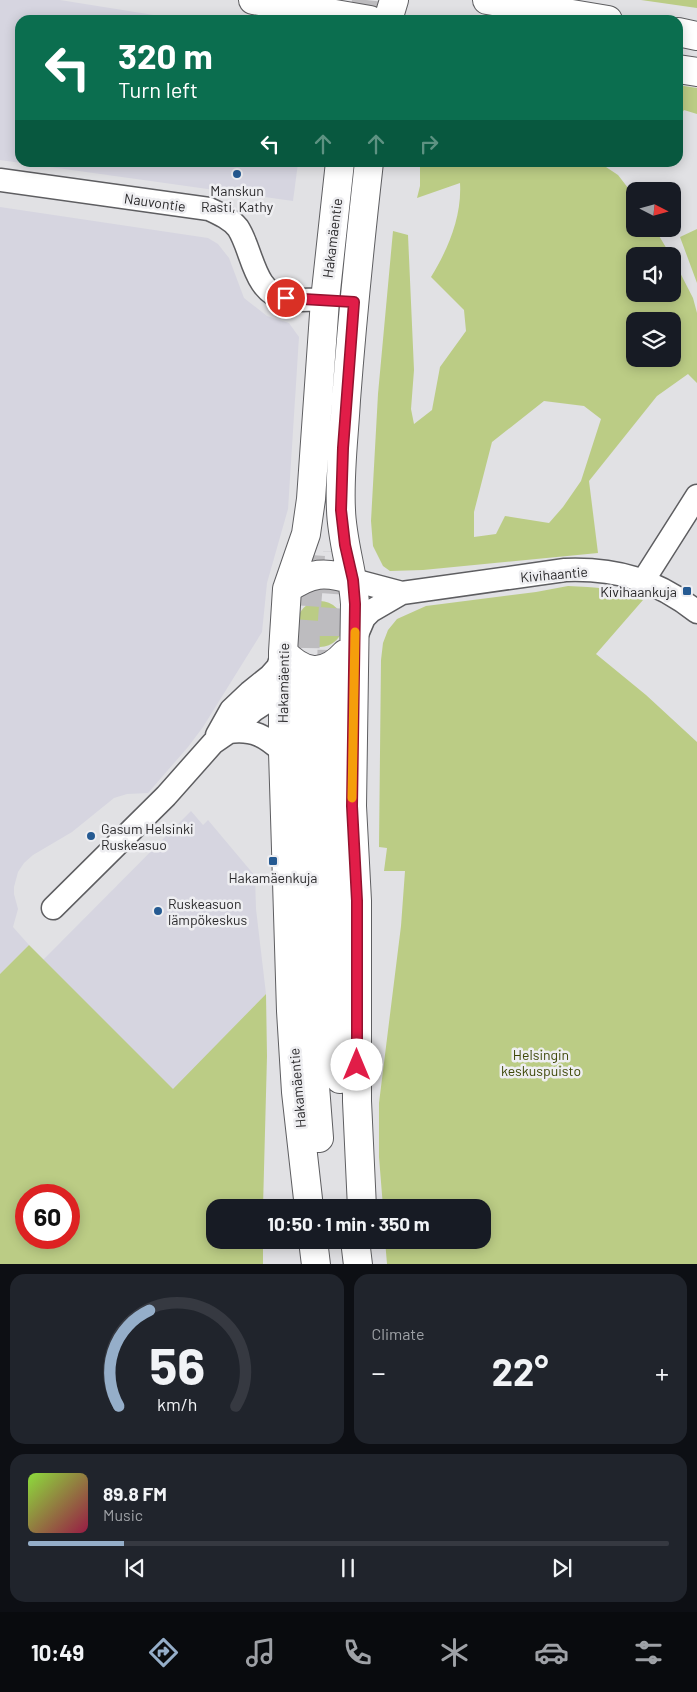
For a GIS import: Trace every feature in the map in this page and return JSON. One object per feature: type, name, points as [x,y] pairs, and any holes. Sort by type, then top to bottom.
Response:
[{"type":"main road","points":[[253,0],[361,14]]},
{"type":"main road","points":[[390,15],[394,0]]},
{"type":"main road","points":[[487,0],[513,2],[582,15]]},
{"type":"main road","points":[[683,33],[697,36]]},
{"type":"main road","points":[[683,70],[697,72]]},
{"type":"main road","name":"Hakamäentie","points":[[339,167],[325,300],[310,508],[306,534],[287,589],[283,652],[310,682],[330,804],[336,1013],[349,1199]]},
{"type":"main road","name":"Hakamäentie","points":[[362,1199],[357,1101],[357,901],[352,806],[355,604],[353,580],[345,545],[341,510],[343,448],[354,302],[368,167]]},
{"type":"main road","points":[[325,300],[354,302]]},
{"type":"main road","points":[[287,589],[308,576],[318,574],[330,574],[353,580]]},
{"type":"main road","points":[[310,682],[339,661],[348,652],[355,639]]},
{"type":"main road","points":[[283,652],[292,661],[311,670],[310,682]]},
{"type":"main road","name":"Hakamäentie","points":[[309,1199],[296,1092],[291,1011],[283,752],[310,682]]},
{"type":"main road","name":"Hakamäentie","points":[[310,682],[310,1021],[323,1199]]},
{"type":"main road","points":[[314,1249],[316,1264]]},
{"type":"main road","points":[[328,1249],[329,1264]]},
{"type":"street","name":"Nauvontie","points":[[0,180],[209,209],[230,220],[238,228],[257,273],[270,291],[286,298],[325,300]]},
{"type":"street","points":[[643,581],[697,496]]},
{"type":"street","name":"Kivihaantie","points":[[355,639],[364,618],[371,611],[402,593],[565,570],[615,573],[643,581],[668,591],[697,612]]},
{"type":"street","name":"Kivihaantie","points":[[353,580],[402,593]]},
{"type":"street","points":[[221,737],[222,724],[231,710],[270,676],[278,667],[283,652]]},
{"type":"street","points":[[53,908],[166,796],[221,737],[254,710],[310,682]]},
{"type":"street","points":[[221,737],[242,731],[254,732],[264,736],[283,752]]},
{"type":"shaded area","points":[[0,0],[60,0],[154,15],[15,15],[15,162],[0,160]]},
{"type":"shaded area","points":[[50,167],[297,167],[293,201]]},
{"type":"shaded area","points":[[0,207],[208,238],[218,244],[229,258],[244,298],[267,316],[289,323],[299,337],[288,509],[267,583],[262,632],[203,727],[148,793],[127,794],[114,798],[72,832],[33,855],[24,863],[18,872],[14,887],[18,909],[13,927],[29,945],[0,974]]},
{"type":"shaded area","points":[[191,811],[203,825],[208,820],[255,876],[256,909],[266,994],[173,1090],[43,960]]},
{"type":"green space","points":[[641,0],[697,0],[697,8]]},
{"type":"green space","points":[[683,86],[697,88],[697,114],[684,110],[683,112]]},
{"type":"green space","points":[[420,167],[606,167],[618,175],[626,185],[626,238],[660,238],[666,247],[626,247],[626,302],[681,302],[681,275],[693,298],[697,313],[697,383],[688,374],[657,396],[589,481],[598,553],[423,570],[390,571],[383,566],[373,546],[371,521],[378,394],[393,231],[408,235],[414,370],[411,409],[414,424],[432,410],[440,367],[466,331],[464,310],[431,277],[453,232],[459,208],[460,183],[417,198],[420,186]],"holes":[[[544,401],[584,406],[601,419],[581,481],[549,523],[505,516],[496,534],[474,537],[474,512],[492,442]]]},
{"type":"green space","points":[[697,229],[697,283],[680,238]]},
{"type":"green space","name":"Helsingin keskuspuisto","points":[[568,586],[597,588],[615,591],[643,600],[596,654],[646,695],[697,742],[697,1264],[387,1264],[386,1249],[491,1249],[491,1199],[382,1199],[379,1157],[379,1103],[401,926],[405,871],[384,871],[387,848],[379,847],[381,660],[383,643],[388,630],[397,619],[426,606]]},
{"type":"green space","points":[[315,601],[325,601],[339,611],[343,624],[339,637],[333,643],[325,647],[315,647],[301,637],[297,629],[297,619],[307,605]]},
{"type":"green space","points":[[29,945],[173,1089],[266,994],[267,1056],[263,1199],[206,1199],[206,1249],[263,1249],[263,1264],[0,1264],[0,974]]},
{"type":"tunnel","points":[[364,15],[366,0]]},
{"type":"tunnel","points":[[331,678],[332,620],[337,552]]},
{"type":"tunnel","points":[[305,690],[306,621],[311,555]]},
{"type":"slow traffic","points":[[352,798],[355,632]]},
{"type":"place","name":"Manskun Rasti, Kathy","points":[[237,174]]},
{"type":"place","name":"Kivihaankuja","points":[[687,591]]},
{"type":"place","name":"Gasum Helsinki Ruskeasuo","points":[[91,836]]},
{"type":"place","name":"Hakamäenkuja","points":[[273,861]]},
{"type":"place","name":"Ruskeasuon lämpökeskus","points":[[158,911]]},
{"type":"route","points":[[286,298],[354,302],[343,448],[341,510],[343,534],[353,580],[355,604],[352,806],[357,901],[357,1065]]}]
